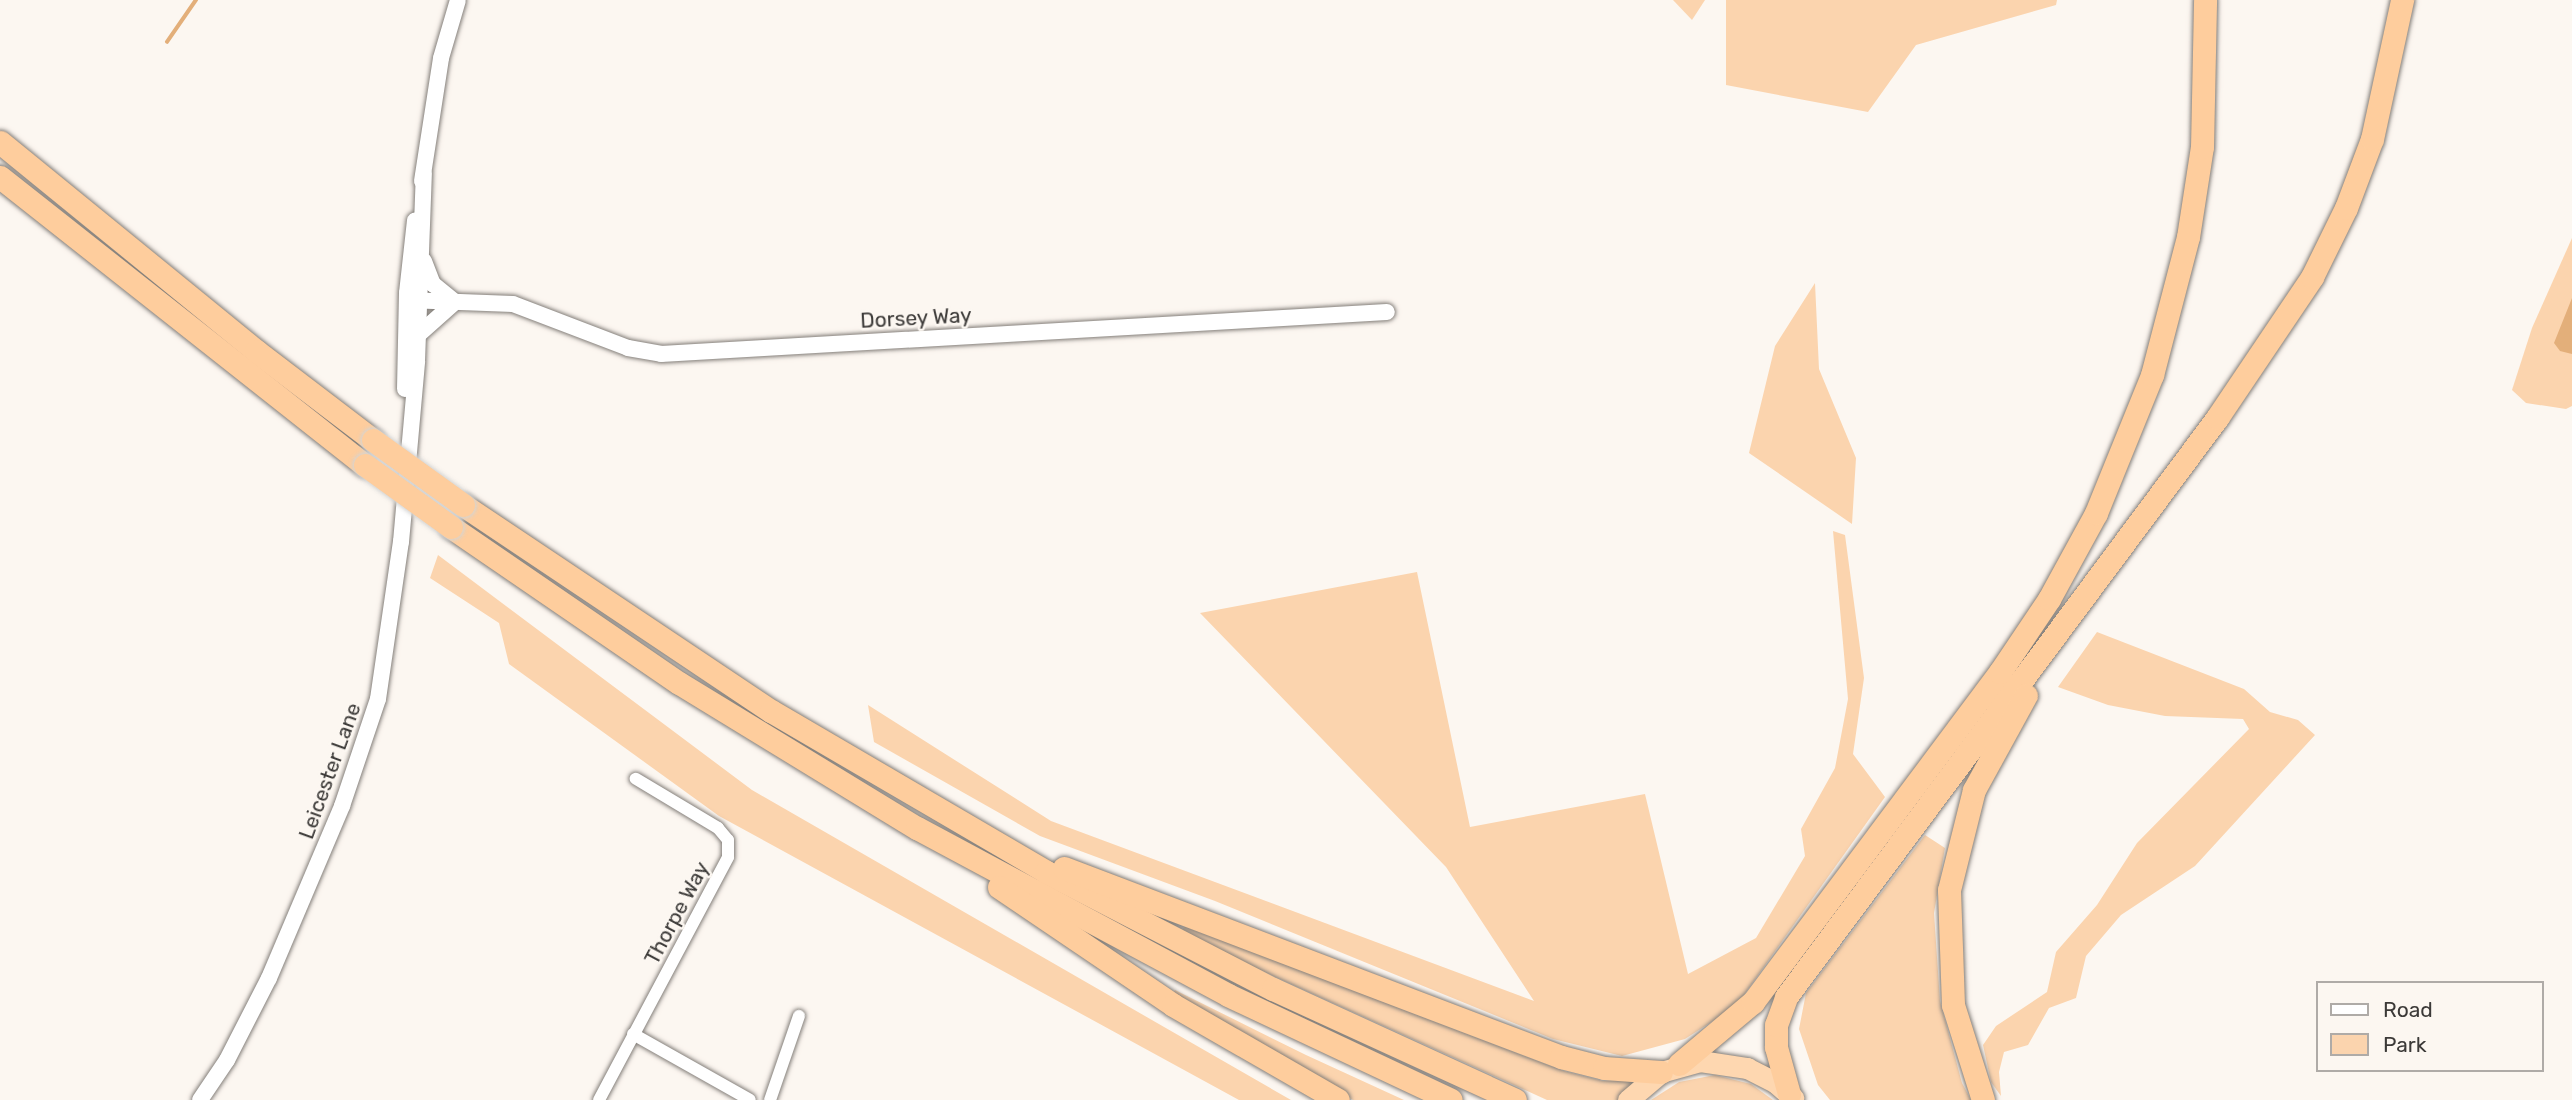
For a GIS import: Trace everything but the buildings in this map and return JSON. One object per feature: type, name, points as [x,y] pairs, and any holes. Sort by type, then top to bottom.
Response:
[{"type":"highway","points":[[1628,1100],[1754,1002],[2006,664],[2049,599],[2091,523],[2149,384],[2183,259],[2202,147],[2206,0]]},
{"type":"highway","points":[[1792,1097],[1776,1047],[1776,1025],[1786,997],[2251,371],[2322,257],[2346,208],[2376,124],[2402,0]]},
{"type":"highway","points":[[0,142],[373,440],[463,505],[693,662],[1046,872],[1215,960],[1515,1100]]},
{"type":"highway","points":[[0,177],[365,466],[679,683],[917,828],[1177,969],[1451,1100]]},
{"type":"highway","points":[[1983,1100],[1964,1050],[1950,985],[1948,906],[1955,856],[1987,761],[2056,651],[2090,587]]},
{"type":"highway","points":[[916,797],[1053,864],[1561,1057],[1604,1068],[1738,1065],[1768,1077],[1792,1097]]},
{"type":"highway","points":[[917,828],[1062,934],[1184,1012],[1338,1100]]},
{"type":"street","name":"Leicester Lane","points":[[408,430],[412,300],[410,252],[441,58],[457,0]]},
{"type":"street","name":"Leicester Lane","points":[[200,1100],[228,1060],[260,997],[370,729],[396,596],[418,335],[412,300],[423,252],[424,173]]},
{"type":"street","points":[[418,335],[455,302],[433,284],[423,252]]},
{"type":"street","name":"Dorsey Way","points":[[412,300],[526,307],[628,348],[661,354],[1387,312]]},
{"type":"street","name":"Thorpe Way","points":[[599,1100],[724,872],[728,840],[718,828],[636,779]]},
{"type":"street","points":[[770,1100],[799,1016]]},
{"type":"street","points":[[633,1034],[750,1100]]},
{"type":"green space","points":[[1673,0],[1705,0],[1692,20]]},
{"type":"green space","points":[[1726,0],[2057,0],[2056,5],[1916,45],[1868,112],[1726,85]]},
{"type":"green space","points":[[2572,238],[2572,406],[2566,409],[2526,403],[2512,390],[2532,328]]},
{"type":"green space","points":[[1815,283],[1819,369],[1856,458],[1852,524],[1749,453],[1775,346]]},
{"type":"green space","points":[[1833,531],[1845,535],[1864,678],[1853,754],[1885,797],[1736,1006],[1685,1039],[1622,1056],[1553,1039],[1215,901],[1040,836],[874,742],[868,705],[1051,821],[1534,1001],[1446,867],[1200,613],[1417,572],[1470,827],[1645,794],[1688,974],[1756,938],[1805,856],[1801,829],[1835,768],[1848,699]]},
{"type":"green space","points":[[438,555],[752,790],[1291,1100],[1239,1100],[719,816],[509,664],[499,623],[430,578]]},
{"type":"green space","points":[[2097,632],[2244,689],[2270,712],[2298,720],[2315,735],[2195,866],[2121,915],[2086,956],[2076,998],[2049,1008],[2028,1045],[2004,1052],[1999,1072],[2001,1096],[1991,1082],[1983,1045],[1996,1026],[2047,992],[2056,952],[2097,905],[2137,843],[2249,729],[2243,719],[2165,716],[2108,705],[2058,687]]},
{"type":"green space","points":[[1925,835],[1945,848],[1934,913],[1940,1001],[1962,1083],[1971,1100],[1830,1100],[1818,1085],[1799,1029],[1806,993]]},
{"type":"green space","points":[[1185,926],[1564,1071],[1603,1081],[1636,1081],[1618,1100],[1547,1100],[1181,932]]},
{"type":"green space","points":[[1175,990],[1404,1100],[1353,1100],[1172,996]]},
{"type":"green space","points":[[1715,1075],[1751,1084],[1773,1100],[1651,1100],[1679,1082]]},
{"type":"shaded area","points":[[2572,298],[2572,354],[2560,351],[2554,343]]},
{"type":"waterway","points":[[167,42],[196,0]]}]
